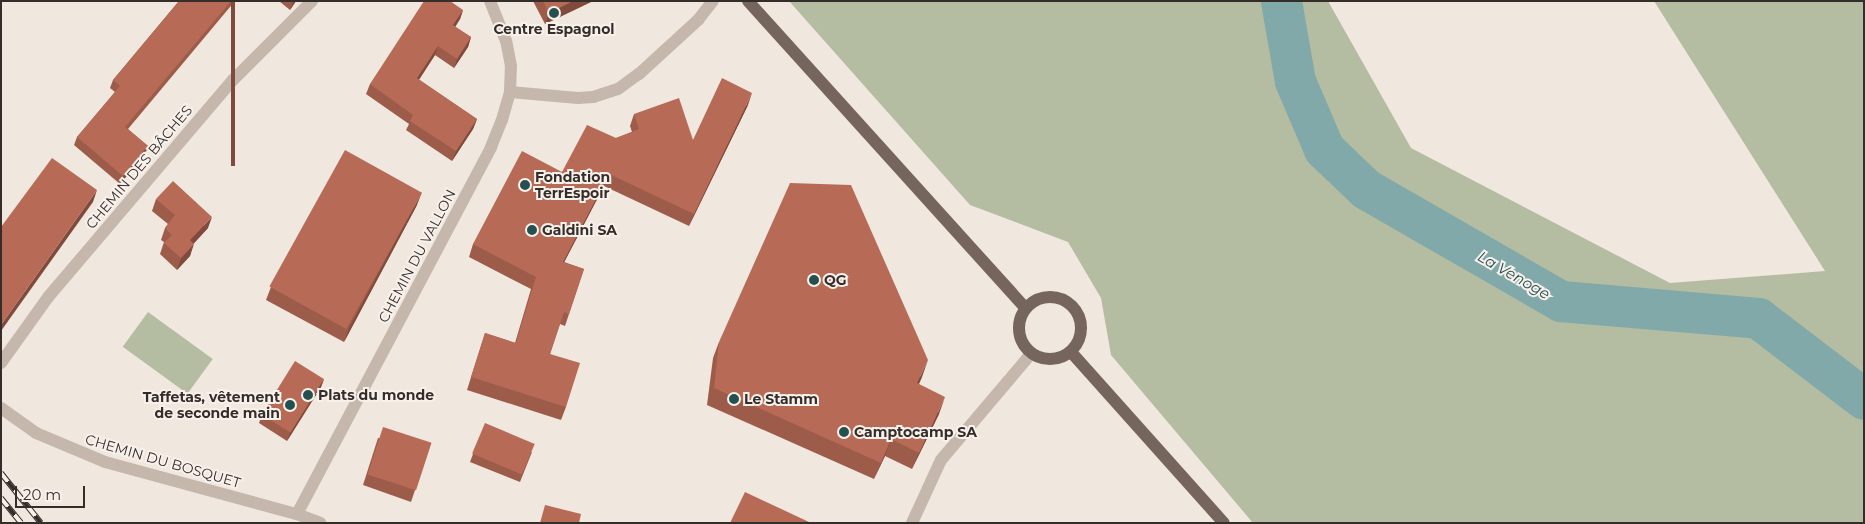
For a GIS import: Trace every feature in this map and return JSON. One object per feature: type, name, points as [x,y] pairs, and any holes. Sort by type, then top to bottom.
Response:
[{"type":"main road","points":[[748,1],[1025,308]]},
{"type":"main road","points":[[1048,297],[1071,305],[1081,324],[1078,343],[1071,352],[1052,360],[1031,354],[1024,346],[1018,327],[1025,308],[1033,302],[1048,297]]},
{"type":"main road","points":[[1071,352],[1224,523]]},
{"type":"street","name":"CHEMIN DES BÂCHES","points":[[1,363],[49,296],[233,80],[312,1]]},
{"type":"street","name":"CHEMIN DU VALLON","points":[[296,514],[491,147],[510,92],[511,66],[506,41],[490,1]]},
{"type":"street","points":[[510,92],[578,98],[618,89],[639,74],[685,32],[713,1]]},
{"type":"street","points":[[912,523],[941,460],[1031,354]]},
{"type":"street","name":"CHEMIN DU BOSQUET","points":[[1,408],[36,433],[105,462],[296,514],[320,523]]},
{"type":"green space","points":[[789,1],[1328,1],[1411,148],[1670,283],[1825,271],[1654,1],[1864,1],[1864,523],[1253,523],[1111,355],[1101,298],[1068,242],[970,205]]},
{"type":"green space","points":[[148,312],[213,359],[187,394],[123,347]]},
{"type":"building","points":[[179,1],[231,1],[125,127],[148,146],[123,176],[77,137],[120,86],[113,80]]},
{"type":"building","points":[[424,1],[450,1],[463,10],[453,25],[471,37],[457,59],[438,46],[417,78],[477,119],[456,151],[410,121],[413,115],[370,84]]},
{"type":"building","points":[[543,1],[573,1],[549,13]]},
{"type":"building","points":[[722,78],[752,93],[694,214],[609,174],[563,262],[584,269],[569,314],[564,312],[550,354],[580,363],[566,407],[471,377],[485,333],[516,343],[536,277],[473,244],[522,151],[562,172],[587,125],[616,138],[639,129],[634,114],[679,98],[693,140]]},
{"type":"building","points":[[345,150],[422,193],[346,329],[269,286]]},
{"type":"building","points":[[52,158],[97,190],[1,325],[1,227]]},
{"type":"building","points":[[173,181],[212,217],[190,240],[194,244],[181,258],[164,243],[172,235],[165,228],[175,215],[156,199]]},
{"type":"building","name":"QG","points":[[790,183],[851,185],[928,360],[917,383],[945,397],[919,453],[891,439],[881,463],[714,388],[719,342]]},
{"type":"building","name":"Taffetas, vêtement de seconde main","points":[[295,361],[324,379],[290,432],[262,414]]},
{"type":"building","points":[[485,423],[535,444],[522,474],[472,453]]},
{"type":"building","points":[[383,427],[432,443],[416,490],[368,475]]},
{"type":"building","points":[[745,492],[809,522],[809,523],[730,523]]},
{"type":"building","points":[[545,505],[581,514],[579,523],[540,523]]},
{"type":"waterway","name":"La Venoge","points":[[1281,1],[1295,81],[1324,149],[1366,189],[1561,301],[1758,318],[1864,399]]},
{"type":"railway","points":[[1,473],[41,523]]},
{"type":"railway","points":[[1,498],[21,523]]},
{"type":"place","name":"Centre Espagnol","points":[[554,13]]},
{"type":"place","name":"Fondation TerrEspoir","points":[[525,185]]},
{"type":"place","name":"Galdini SA","points":[[532,230]]},
{"type":"place","name":"QG","points":[[814,280]]},
{"type":"place","name":"Plats du monde","points":[[308,395]]},
{"type":"place","name":"Le Stamm","points":[[734,399]]},
{"type":"place","name":"Taffetas, vêtement de seconde main","points":[[290,405]]},
{"type":"place","name":"Camptocamp SA","points":[[844,432]]}]
